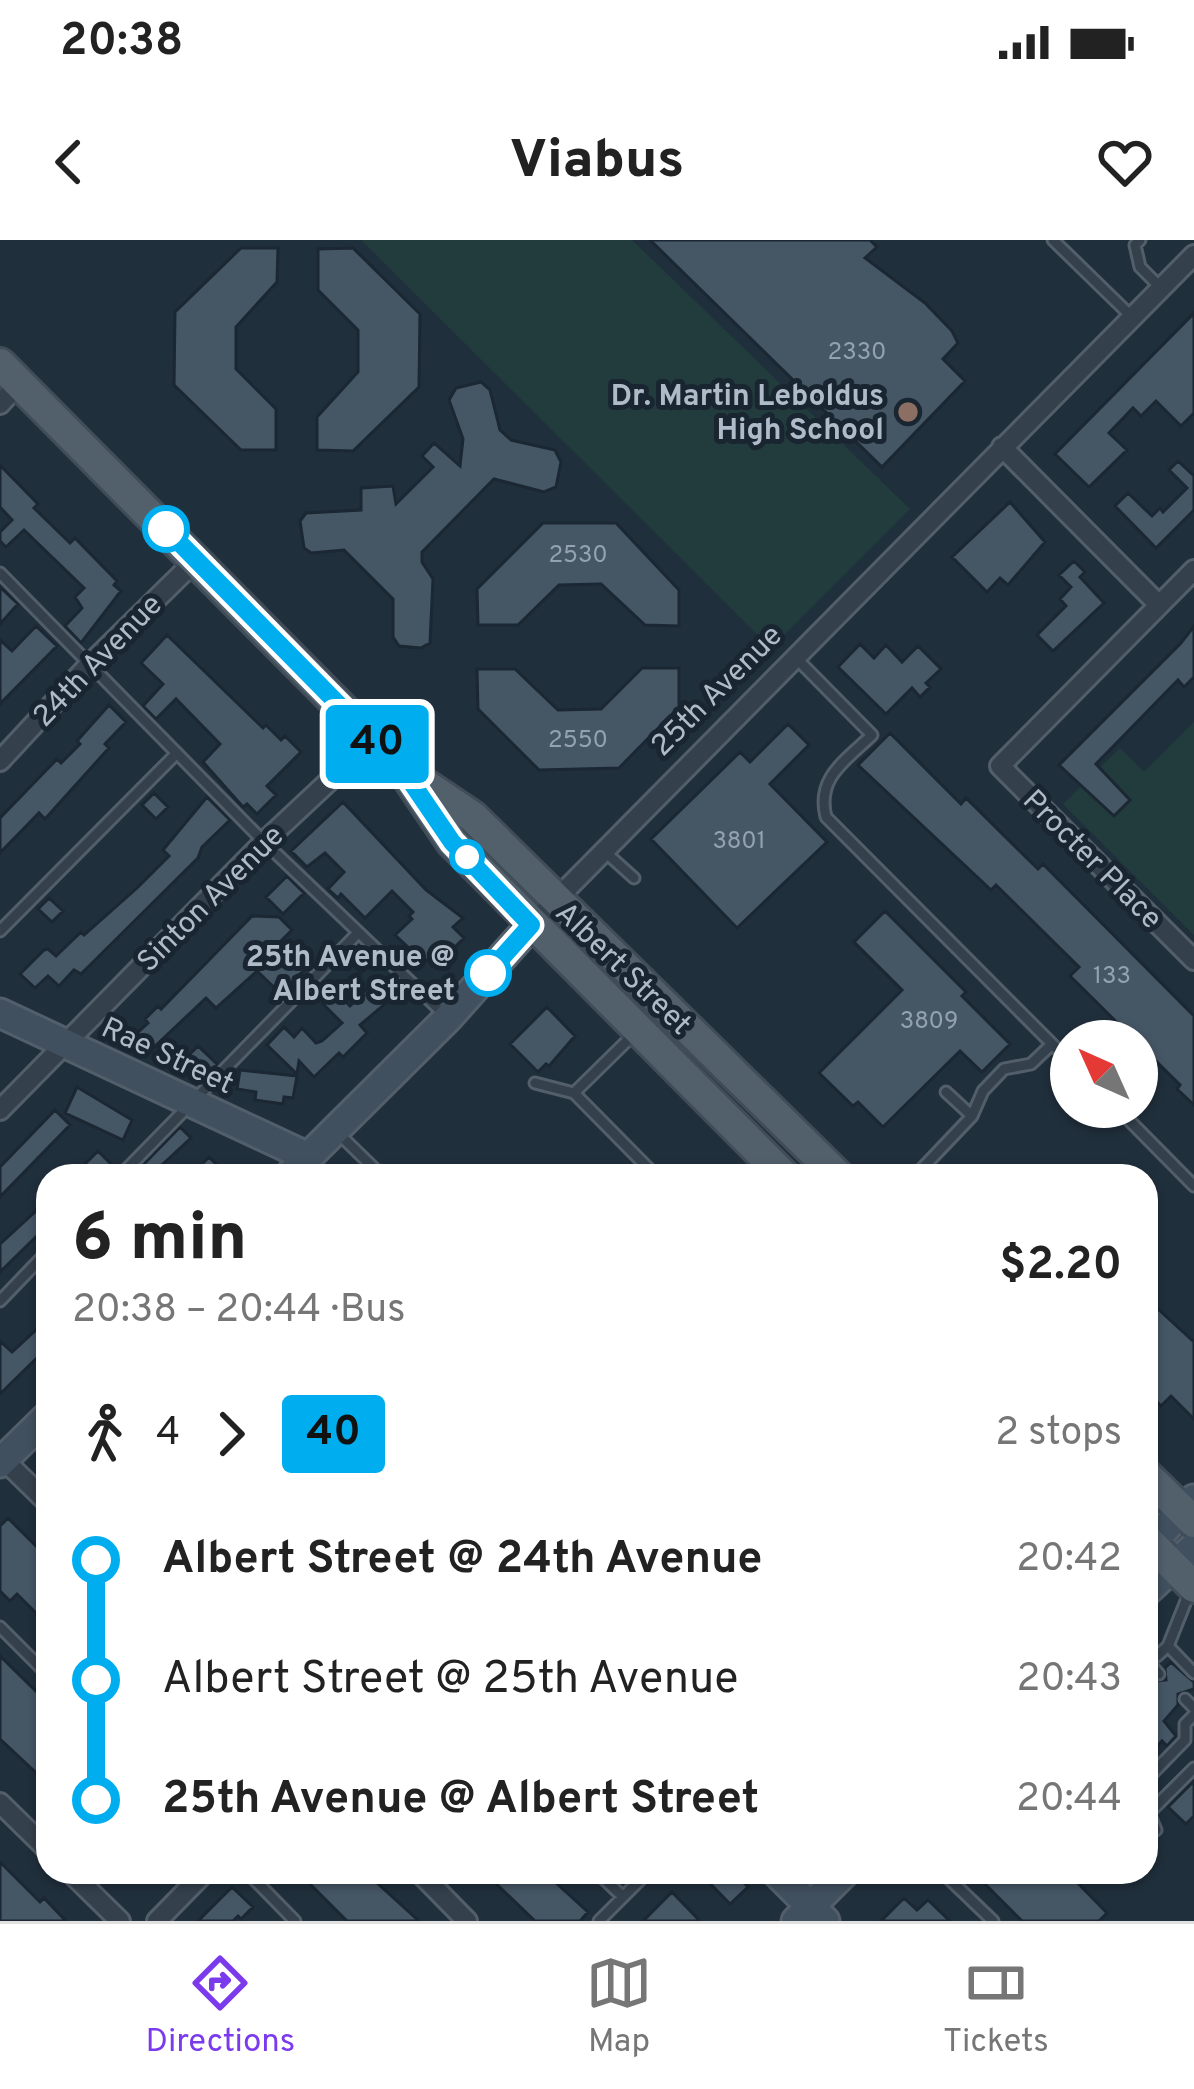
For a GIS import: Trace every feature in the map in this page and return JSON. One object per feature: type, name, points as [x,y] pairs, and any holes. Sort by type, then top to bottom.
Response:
[{"type":"main road","name":"Albert Street","points":[[6,384],[196,560],[403,770],[452,842],[772,1164]]},
{"type":"main road","name":"Albert Street","points":[[403,770],[473,817],[826,1164]]},
{"type":"main road","points":[[1158,1484],[1190,1510]]},
{"type":"main road","points":[[1158,1550],[1189,1572]]},
{"type":"street","name":"25th Avenue","points":[[302,1164],[448,1018],[554,901],[1194,256]]},
{"type":"street","points":[[1002,447],[1159,605]]},
{"type":"street","name":"24th Avenue","points":[[0,761],[196,560]]},
{"type":"street","name":"Procter Place","points":[[1194,570],[1000,766],[1194,960]]},
{"type":"street","name":"Sinton Avenue","points":[[0,1110],[264,842],[373,740]]},
{"type":"street","name":"Rae Street","points":[[0,1013],[191,1102],[294,1164]]},
{"type":"street","points":[[36,1427],[1,1460],[36,1492]]},
{"type":"street","points":[[1158,1535],[1190,1510]]},
{"type":"street","points":[[1158,1586],[1189,1572]]},
{"type":"street","points":[[0,1803],[36,1838]]},
{"type":"street","points":[[82,1884],[120,1921]]},
{"type":"street","points":[[157,1921],[193,1884]]},
{"type":"street","points":[[431,1884],[467,1921]]},
{"type":"street","points":[[786,1884],[811,1916],[836,1884]]},
{"type":"lane","points":[[1053,240],[1132,317]]},
{"type":"lane","points":[[1140,240],[1135,245],[1136,259],[1161,288]]},
{"type":"lane","points":[[2,579],[264,842],[448,1018]]},
{"type":"lane","points":[[795,657],[872,735],[826,779],[822,800],[826,817],[1050,1042]]},
{"type":"lane","points":[[0,931],[176,753]]},
{"type":"lane","points":[[604,851],[634,878]]},
{"type":"lane","points":[[132,1164],[358,933]]},
{"type":"lane","points":[[574,1093],[638,1030]]},
{"type":"lane","points":[[926,1164],[972,1115],[983,1091],[1004,1069],[1031,1064],[1050,1046]]},
{"type":"lane","points":[[535,1083],[574,1093],[644,1164]]},
{"type":"lane","points":[[946,1092],[972,1115]]},
{"type":"lane","points":[[1136,1128],[1194,1186]]},
{"type":"lane","points":[[335,1130],[370,1164]]},
{"type":"lane","points":[[0,1301],[36,1264]]},
{"type":"lane","points":[[1158,1656],[1168,1646],[1189,1572]]},
{"type":"lane","points":[[0,1627],[36,1663]]},
{"type":"lane","points":[[1168,1646],[1194,1673]]},
{"type":"lane","points":[[1158,1767],[1185,1740],[1191,1716],[1185,1699]]},
{"type":"lane","points":[[1172,1712],[1191,1716]]},
{"type":"lane","points":[[1158,1756],[1163,1762]]},
{"type":"lane","points":[[1158,1804],[1194,1768]]},
{"type":"lane","points":[[259,1884],[295,1921]]},
{"type":"lane","points":[[609,1884],[622,1897]]},
{"type":"lane","points":[[599,1921],[636,1884]]},
{"type":"lane","points":[[954,1884],[993,1921]]},
{"type":"green space","points":[[361,240],[632,240],[910,509],[771,648]]},
{"type":"green space","points":[[1194,722],[1194,935],[1063,804],[1120,748],[1144,772]]},
{"type":"building","name":"Dr. Martin Leboldus High School","points":[[650,240],[870,240],[877,247],[865,258],[925,303],[952,331],[958,343],[943,359],[965,381],[882,467]]},
{"type":"building","points":[[241,248],[278,248],[277,282],[236,327],[236,369],[276,409],[276,450],[241,450],[174,385],[175,312]]},
{"type":"building","points":[[353,248],[420,314],[419,387],[353,451],[317,450],[317,417],[358,372],[358,330],[318,290],[318,249]]},
{"type":"building","points":[[1194,313],[1194,413],[1181,426],[1156,401],[1141,416],[1133,408],[1109,433],[1127,450],[1089,487],[1055,454]]},
{"type":"building","points":[[481,382],[490,390],[500,430],[511,440],[555,450],[561,462],[556,487],[544,492],[494,479],[422,552],[422,562],[433,579],[430,643],[421,648],[399,646],[393,637],[393,599],[344,550],[311,553],[304,548],[300,521],[306,513],[361,510],[361,488],[393,486],[396,504],[433,467],[422,456],[434,443],[460,466],[463,439],[449,400],[456,388]]},
{"type":"building","points":[[1178,461],[1194,476],[1194,510],[1156,548],[1115,506],[1128,493],[1152,516],[1160,508],[1163,512],[1187,488],[1169,470]]},
{"type":"building","points":[[0,465],[38,504],[34,508],[70,543],[75,538],[117,581],[114,585],[121,591],[81,643],[65,626],[82,608],[75,597],[84,588],[24,530],[6,547],[0,541],[0,532],[12,520],[0,507]]},
{"type":"building","points":[[1010,502],[1045,542],[1008,585],[1000,578],[987,592],[952,557]]},
{"type":"building","points":[[543,523],[616,523],[679,590],[679,626],[645,625],[601,584],[559,585],[518,625],[478,625],[477,589]]},
{"type":"building","points":[[1074,561],[1085,572],[1080,577],[1104,603],[1053,651],[1037,635],[1066,606],[1060,599],[1071,587],[1059,575]]},
{"type":"building","points":[[0,587],[18,604],[0,624]]},
{"type":"building","points":[[36,626],[57,646],[0,704],[0,640],[12,651]]},
{"type":"building","points":[[1194,626],[1194,677],[1184,687],[1178,680],[1096,764],[1130,800],[1114,816],[1059,765]]},
{"type":"building","points":[[167,635],[263,728],[266,725],[281,740],[285,736],[301,752],[267,786],[276,795],[257,814],[247,804],[243,807],[203,762],[220,744],[176,699],[156,719],[143,706],[163,684],[141,663]]},
{"type":"building","points":[[860,644],[874,658],[886,645],[902,662],[918,646],[941,669],[926,683],[930,687],[920,697],[912,688],[886,714],[838,667]]},
{"type":"building","points":[[642,668],[679,668],[679,707],[619,768],[539,770],[478,709],[477,669],[515,669],[558,710],[601,709]]},
{"type":"building","points":[[109,705],[126,722],[105,744],[109,748],[45,819],[39,813],[0,853],[0,818],[57,759],[61,763],[80,744],[77,741]]},
{"type":"building","points":[[788,724],[809,745],[770,784],[827,842],[737,928],[651,839],[740,752],[750,762]]},
{"type":"building","points":[[890,733],[961,804],[966,798],[1038,869],[1043,864],[1194,1016],[1194,1105],[1158,1063],[1158,1020],[1114,1020],[1070,976],[1079,967],[996,885],[991,890],[858,765]]},
{"type":"building","points":[[154,793],[168,807],[156,819],[142,805]]},
{"type":"building","points":[[207,797],[230,820],[81,974],[74,970],[59,986],[48,976],[35,988],[20,974],[44,950],[56,956],[137,888],[169,856],[163,850]]},
{"type":"building","points":[[343,802],[426,890],[463,918],[453,927],[464,938],[450,952],[443,944],[418,969],[404,955],[410,949],[395,935],[413,912],[392,891],[365,918],[341,894],[338,898],[328,889],[344,872],[325,853],[307,867],[291,851]]},
{"type":"building","points":[[287,876],[304,893],[283,914],[266,897]]},
{"type":"building","points":[[49,898],[63,911],[52,922],[38,909]]},
{"type":"building","points":[[885,911],[1010,1044],[982,1072],[960,1051],[883,1127],[819,1073],[902,990],[854,942]]},
{"type":"building","points":[[252,916],[279,917],[292,930],[279,943],[305,969],[281,994],[257,971],[216,1008],[206,998],[150,1051],[135,1035],[148,1023],[145,1019],[158,1006],[161,1009]]},
{"type":"building","points":[[360,946],[374,960],[361,973],[347,959]]},
{"type":"building","points":[[379,977],[397,994],[360,1025],[367,1033],[343,1057],[339,1053],[314,1077],[299,1061],[297,1074],[267,1045],[284,1027],[294,1037],[302,1028],[316,1043],[322,1041],[342,1023],[323,1004],[335,991],[350,1006]]},
{"type":"building","points":[[547,1007],[575,1036],[538,1072],[510,1044]]},
{"type":"building","points":[[198,1046],[217,1064],[203,1078],[184,1060]]},
{"type":"building","points":[[240,1070],[297,1076],[293,1098],[284,1097],[283,1104],[255,1100],[256,1092],[237,1089]]},
{"type":"building","points":[[77,1087],[132,1120],[123,1140],[65,1113]]},
{"type":"building","points":[[55,1110],[70,1125],[0,1197],[0,1167]]},
{"type":"building","points":[[180,1127],[191,1138],[163,1164],[144,1164]]},
{"type":"building","points":[[98,1151],[111,1164],[85,1164]]},
{"type":"building","points":[[36,1211],[36,1237],[0,1272],[0,1244]]},
{"type":"building","points":[[1158,1309],[1194,1342],[1194,1419],[1171,1396],[1161,1406]]},
{"type":"building","points":[[36,1330],[36,1359],[0,1394],[0,1341],[12,1352]]},
{"type":"building","points":[[8,1518],[36,1546],[36,1613],[17,1594],[10,1601],[0,1591],[0,1526]]},
{"type":"building","points":[[0,1656],[36,1691],[36,1773],[0,1739]]},
{"type":"building","points":[[1171,1662],[1194,1682],[1194,1689],[1178,1694],[1178,1705],[1164,1721],[1176,1736],[1167,1746],[1162,1741],[1158,1745],[1158,1681],[1166,1680],[1165,1668]]},
{"type":"building","points":[[1194,1781],[1194,1816],[1186,1824],[1168,1807]]},
{"type":"building","points":[[0,1862],[40,1902],[44,1898],[66,1921],[0,1921]]},
{"type":"building","points":[[310,1884],[378,1884],[419,1921],[347,1921]]},
{"type":"building","points":[[496,1884],[557,1884],[588,1912],[580,1921],[535,1921]]},
{"type":"building","points":[[711,1884],[745,1884],[748,1887],[730,1904]]},
{"type":"building","points":[[985,1884],[1079,1884],[1107,1913],[1099,1921],[1022,1921]]},
{"type":"building","points":[[232,1887],[253,1907],[241,1919],[198,1921]]},
{"type":"building","points":[[672,1892],[700,1921],[643,1921]]},
{"type":"building","points":[[904,1898],[917,1910],[928,1900],[950,1921],[881,1921]]},
{"type":"bus line","name":"40","points":[[166,529],[403,770],[452,842],[531,925],[488,973]]},
{"type":"place","name":"Dr. Martin Leboldus High School","points":[[908,412]]},
{"type":"place","name":"25th Avenue @ Albert Street","points":[[488,973]]}]
